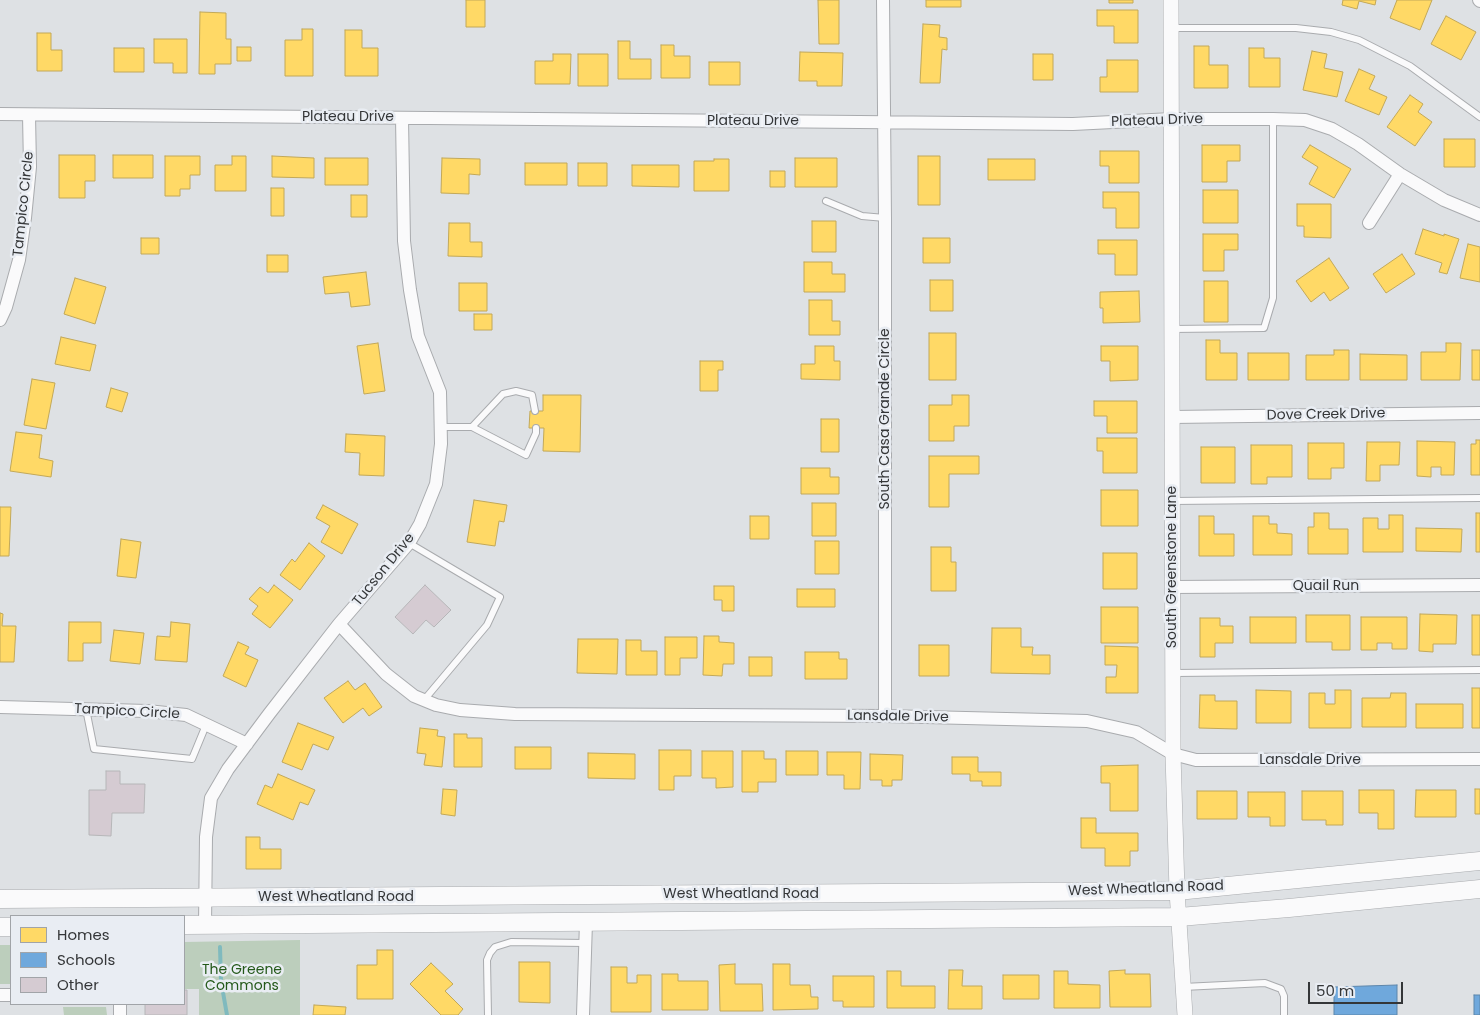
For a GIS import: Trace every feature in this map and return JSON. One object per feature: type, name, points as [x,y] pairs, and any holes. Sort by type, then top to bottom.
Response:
[{"type":"main road","name":"West Wheatland Road","points":[[0,899],[1177,891],[1480,861]]},
{"type":"main road","points":[[1286,880],[1289,908]]},
{"type":"main road","name":"West Wheatland Road","points":[[185,925],[1179,917],[1480,889]]},
{"type":"street","name":"South Casa Grande Circle","points":[[883,0],[885,716]]},
{"type":"street","name":"South Greenstone Lane","points":[[1171,0],[1173,754],[1177,891],[1185,1015]]},
{"type":"street","name":"Plateau Drive","points":[[0,114],[1073,124],[1172,119],[1273,118],[1305,120],[1332,129],[1358,144],[1400,174],[1444,200],[1480,215]]},
{"type":"street","name":"Tampico Circle","points":[[0,320],[19,260],[25,218],[30,168],[29,115]]},
{"type":"street","name":"Tucson Drive","points":[[205,925],[206,837],[211,798],[228,769],[246,744],[339,624],[409,543],[420,524],[436,484],[441,444],[440,392],[418,336],[410,290],[404,240],[402,118]]},
{"type":"street","points":[[1369,223],[1400,174]]},
{"type":"street","name":"Dove Creek Drive","points":[[1172,417],[1480,414]]},
{"type":"street","name":"Quail Run","points":[[1172,587],[1480,585]]},
{"type":"street","name":"Lansdale Drive","points":[[339,624],[386,674],[414,696],[436,705],[460,710],[515,714],[885,716],[1087,721],[1136,732],[1173,754],[1196,760],[1480,759]]},
{"type":"street","name":"Tampico Circle","points":[[0,706],[147,711],[186,715],[246,744]]},
{"type":"street","points":[[583,1015],[586,922]]},
{"type":"lane","points":[[1172,28],[1296,28],[1331,32],[1359,40],[1410,66],[1480,117]]},
{"type":"lane","points":[[1171,329],[1264,328],[1273,298],[1273,118]]},
{"type":"lane","points":[[826,201],[862,216],[885,218]]},
{"type":"lane","points":[[472,428],[502,394],[516,391],[532,395],[536,411]]},
{"type":"lane","points":[[441,427],[472,428],[526,455],[536,433],[536,428]]},
{"type":"lane","points":[[1172,501],[1480,498]]},
{"type":"lane","points":[[409,543],[500,597],[487,625],[424,700]]},
{"type":"lane","points":[[1172,673],[1480,670]]},
{"type":"lane","points":[[86,709],[94,749],[192,759],[206,725]]},
{"type":"lane","points":[[488,1015],[488,960],[490,952],[495,948],[511,942],[585,943]]},
{"type":"lane","points":[[1183,987],[1265,983],[1281,989],[1284,996],[1284,1015]]},
{"type":"green space","name":"The Greene Commons","points":[[300,940],[300,1015],[199,1015],[199,989],[185,989],[185,942]]},
{"type":"green space","points":[[0,945],[10,945],[10,984],[0,984]]},
{"type":"green space","points":[[63,1007],[106,1007],[107,1015],[64,1015]]},
{"type":"building: Homes","points":[[466,0],[485,0],[485,27],[466,27]]},
{"type":"building: Homes","points":[[818,0],[839,0],[839,44],[819,44]]},
{"type":"building: Homes","points":[[926,0],[961,0],[961,7],[926,7]]},
{"type":"building: Homes","points":[[1109,0],[1133,0],[1133,3],[1109,3]]},
{"type":"building: Homes","points":[[1343,0],[1376,0],[1375,5],[1359,1],[1357,9],[1342,5]]},
{"type":"building: Homes","points":[[1397,0],[1432,0],[1420,30],[1390,18]]},
{"type":"building: Homes","points":[[1097,10],[1138,10],[1138,43],[1114,43],[1114,26],[1097,26]]},
{"type":"building: Homes","points":[[200,12],[226,13],[226,39],[231,39],[231,64],[215,64],[215,74],[199,74]]},
{"type":"building: Homes","points":[[1446,16],[1476,32],[1461,60],[1431,44]]},
{"type":"building: Homes","points":[[923,24],[940,25],[939,37],[947,38],[947,50],[942,49],[940,83],[920,83]]},
{"type":"building: Homes","points":[[302,29],[313,29],[313,76],[285,76],[285,40],[302,40]]},
{"type":"building: Homes","points":[[345,30],[362,30],[362,48],[378,48],[378,76],[345,76]]},
{"type":"building: Homes","points":[[37,33],[51,33],[51,50],[62,50],[62,71],[37,71]]},
{"type":"building: Homes","points":[[154,39],[187,39],[187,73],[173,73],[173,63],[154,63]]},
{"type":"building: Homes","points":[[618,41],[630,41],[630,59],[651,59],[651,79],[618,79]]},
{"type":"building: Homes","points":[[661,45],[674,45],[674,56],[690,56],[690,78],[661,78]]},
{"type":"building: Homes","points":[[1194,46],[1209,46],[1209,65],[1228,65],[1228,88],[1194,88]]},
{"type":"building: Homes","points":[[237,47],[251,47],[251,61],[237,61]]},
{"type":"building: Homes","points":[[114,48],[144,48],[144,72],[114,72]]},
{"type":"building: Homes","points":[[1249,48],[1264,48],[1264,58],[1280,58],[1280,87],[1249,87]]},
{"type":"building: Homes","points":[[1312,51],[1327,54],[1324,68],[1343,72],[1337,97],[1303,90]]},
{"type":"building: Homes","points":[[800,52],[843,53],[842,86],[817,86],[817,81],[799,81]]},
{"type":"building: Homes","points":[[553,54],[571,54],[570,84],[535,84],[535,61],[553,61]]},
{"type":"building: Homes","points":[[578,54],[608,54],[608,86],[578,86]]},
{"type":"building: Homes","points":[[1033,54],[1053,54],[1053,80],[1033,80]]},
{"type":"building: Homes","points":[[1107,60],[1138,60],[1138,92],[1100,92],[1100,77],[1107,77]]},
{"type":"building: Homes","points":[[709,62],[740,62],[740,85],[709,85]]},
{"type":"building: Homes","points":[[1359,69],[1375,76],[1369,89],[1387,97],[1379,115],[1345,101]]},
{"type":"building: Homes","points":[[1410,95],[1423,104],[1418,112],[1432,122],[1415,146],[1387,127]]},
{"type":"building: Homes","points":[[1444,139],[1475,139],[1475,167],[1444,167]]},
{"type":"building: Homes","points":[[1202,145],[1240,145],[1240,161],[1227,161],[1227,182],[1202,182]]},
{"type":"building: Homes","points":[[1310,145],[1351,169],[1334,198],[1309,184],[1318,167],[1302,157]]},
{"type":"building: Homes","points":[[1100,151],[1139,151],[1139,183],[1109,183],[1109,166],[1100,166]]},
{"type":"building: Homes","points":[[59,155],[95,155],[95,181],[85,181],[85,198],[59,198]]},
{"type":"building: Homes","points":[[113,155],[153,155],[153,178],[113,178]]},
{"type":"building: Homes","points":[[165,156],[200,156],[200,175],[190,175],[190,189],[180,189],[180,196],[165,196]]},
{"type":"building: Homes","points":[[232,156],[246,156],[246,191],[215,191],[215,165],[232,165]]},
{"type":"building: Homes","points":[[272,156],[314,158],[314,178],[272,177]]},
{"type":"building: Homes","points":[[918,156],[940,156],[940,205],[918,205]]},
{"type":"building: Homes","points":[[325,158],[368,158],[368,185],[325,185]]},
{"type":"building: Homes","points":[[442,158],[480,159],[480,175],[469,174],[469,194],[441,193]]},
{"type":"building: Homes","points":[[795,158],[837,158],[837,187],[795,187]]},
{"type":"building: Homes","points":[[714,159],[729,159],[729,191],[694,191],[694,161],[714,161]]},
{"type":"building: Homes","points":[[988,159],[1035,159],[1035,180],[988,180]]},
{"type":"building: Homes","points":[[525,163],[567,163],[567,185],[525,185]]},
{"type":"building: Homes","points":[[578,163],[607,163],[607,186],[578,186]]},
{"type":"building: Homes","points":[[632,165],[679,165],[679,187],[632,186]]},
{"type":"building: Homes","points":[[770,171],[785,171],[785,187],[770,187]]},
{"type":"building: Homes","points":[[271,188],[284,188],[284,216],[271,216]]},
{"type":"building: Homes","points":[[1203,190],[1238,190],[1238,223],[1203,223]]},
{"type":"building: Homes","points":[[1103,192],[1139,192],[1139,228],[1116,228],[1116,208],[1103,208]]},
{"type":"building: Homes","points":[[351,195],[367,195],[367,217],[351,217]]},
{"type":"building: Homes","points":[[1297,204],[1331,204],[1331,238],[1304,237],[1304,226],[1297,226]]},
{"type":"building: Homes","points":[[812,221],[836,221],[836,252],[812,252]]},
{"type":"building: Homes","points":[[449,223],[470,223],[470,242],[482,242],[482,257],[448,256]]},
{"type":"building: Homes","points":[[1423,229],[1459,239],[1447,274],[1439,272],[1442,263],[1415,254]]},
{"type":"building: Homes","points":[[1203,234],[1238,234],[1238,250],[1224,250],[1224,271],[1203,271]]},
{"type":"building: Homes","points":[[141,238],[159,238],[159,254],[141,254]]},
{"type":"building: Homes","points":[[923,238],[950,238],[950,263],[923,263]]},
{"type":"building: Homes","points":[[1098,240],[1137,240],[1137,275],[1115,275],[1115,254],[1098,254]]},
{"type":"building: Homes","points":[[1468,244],[1480,247],[1480,282],[1460,278]]},
{"type":"building: Homes","points":[[1402,254],[1415,274],[1386,293],[1373,274]]},
{"type":"building: Homes","points":[[267,255],[288,255],[288,272],[267,272]]},
{"type":"building: Homes","points":[[1329,258],[1349,288],[1330,301],[1324,292],[1311,302],[1296,281]]},
{"type":"building: Homes","points":[[804,262],[832,262],[832,274],[845,274],[845,292],[804,292]]},
{"type":"building: Homes","points":[[366,272],[370,305],[351,307],[349,292],[325,294],[323,277]]},
{"type":"building: Homes","points":[[75,278],[106,287],[95,324],[64,314]]},
{"type":"building: Homes","points":[[930,280],[953,280],[953,311],[930,311]]},
{"type":"building: Homes","points":[[1204,281],[1228,281],[1228,322],[1204,322]]},
{"type":"building: Homes","points":[[459,283],[487,283],[487,311],[459,311]]},
{"type":"building: Homes","points":[[1139,291],[1140,322],[1103,323],[1103,308],[1100,308],[1100,292]]},
{"type":"building: Homes","points":[[809,300],[832,300],[832,321],[840,321],[840,335],[809,335]]},
{"type":"building: Homes","points":[[474,314],[492,314],[492,330],[474,330]]},
{"type":"building: Homes","points":[[929,333],[956,333],[956,380],[929,380]]},
{"type":"building: Homes","points":[[61,337],[96,345],[90,371],[55,364]]},
{"type":"building: Homes","points":[[1206,340],[1220,340],[1220,353],[1237,353],[1237,380],[1206,380]]},
{"type":"building: Homes","points":[[378,343],[385,391],[364,394],[357,346]]},
{"type":"building: Homes","points":[[1446,343],[1461,343],[1460,380],[1421,380],[1421,352],[1446,352]]},
{"type":"building: Homes","points":[[815,346],[834,346],[834,361],[840,361],[840,380],[801,379],[801,364],[815,364]]},
{"type":"building: Homes","points":[[1101,346],[1138,346],[1138,380],[1110,381],[1110,361],[1101,361]]},
{"type":"building: Homes","points":[[1334,350],[1349,350],[1349,380],[1306,380],[1306,355],[1334,355]]},
{"type":"building: Homes","points":[[1472,350],[1480,350],[1480,380],[1472,380]]},
{"type":"building: Homes","points":[[1248,353],[1289,353],[1289,380],[1248,380]]},
{"type":"building: Homes","points":[[1360,354],[1407,355],[1407,380],[1360,380]]},
{"type":"building: Homes","points":[[700,361],[723,361],[723,370],[718,370],[718,391],[700,391]]},
{"type":"building: Homes","points":[[32,379],[55,383],[46,429],[24,425]]},
{"type":"building: Homes","points":[[111,388],[128,393],[122,412],[106,407]]},
{"type":"building: Homes","points":[[543,395],[581,395],[580,452],[543,451],[544,428],[529,428],[530,411],[543,411]]},
{"type":"building: Homes","points":[[952,395],[969,395],[969,426],[954,426],[954,441],[929,441],[929,405],[952,405]]},
{"type":"building: Homes","points":[[1094,401],[1137,401],[1137,433],[1107,433],[1107,416],[1094,416]]},
{"type":"building: Homes","points":[[821,419],[839,419],[839,452],[821,452]]},
{"type":"building: Homes","points":[[16,432],[42,435],[39,458],[53,461],[51,477],[10,471]]},
{"type":"building: Homes","points":[[346,434],[385,436],[384,476],[359,475],[360,453],[345,452]]},
{"type":"building: Homes","points":[[1097,438],[1137,438],[1137,473],[1103,473],[1103,451],[1097,451]]},
{"type":"building: Homes","points":[[1476,440],[1480,440],[1480,475],[1471,475],[1471,444],[1476,444]]},
{"type":"building: Homes","points":[[1417,441],[1455,442],[1454,475],[1441,475],[1441,467],[1431,467],[1431,477],[1417,476]]},
{"type":"building: Homes","points":[[1367,442],[1400,442],[1399,465],[1380,465],[1380,481],[1366,481]]},
{"type":"building: Homes","points":[[1308,443],[1344,443],[1344,468],[1331,468],[1331,479],[1308,479]]},
{"type":"building: Homes","points":[[1251,445],[1292,445],[1292,477],[1267,477],[1267,484],[1251,484]]},
{"type":"building: Homes","points":[[1201,447],[1235,447],[1235,483],[1201,483]]},
{"type":"building: Homes","points":[[929,456],[979,456],[979,474],[949,474],[949,507],[929,507]]},
{"type":"building: Homes","points":[[801,468],[830,468],[830,477],[839,477],[839,494],[801,494]]},
{"type":"building: Homes","points":[[1101,490],[1138,490],[1138,526],[1101,526]]},
{"type":"building: Homes","points":[[474,500],[507,505],[504,522],[499,521],[495,546],[467,542]]},
{"type":"building: Homes","points":[[812,503],[836,503],[836,536],[812,536]]},
{"type":"building: Homes","points":[[323,505],[358,524],[342,554],[321,542],[330,526],[316,518]]},
{"type":"building: Homes","points":[[0,507],[11,507],[9,556],[0,556]]},
{"type":"building: Homes","points":[[1314,513],[1329,513],[1329,529],[1348,529],[1348,554],[1308,554],[1308,527],[1314,527]]},
{"type":"building: Homes","points":[[1476,513],[1480,513],[1480,552],[1476,552]]},
{"type":"building: Homes","points":[[1389,515],[1403,515],[1403,552],[1363,552],[1363,518],[1378,518],[1378,529],[1389,529]]},
{"type":"building: Homes","points":[[750,516],[769,516],[769,539],[750,539]]},
{"type":"building: Homes","points":[[1199,516],[1214,516],[1214,534],[1234,534],[1234,556],[1199,556]]},
{"type":"building: Homes","points":[[1253,516],[1269,516],[1269,524],[1277,524],[1277,533],[1292,534],[1292,555],[1253,555]]},
{"type":"building: Homes","points":[[1416,528],[1462,529],[1461,552],[1416,551]]},
{"type":"building: Homes","points":[[121,539],[141,542],[136,578],[117,576]]},
{"type":"building: Homes","points":[[815,541],[839,541],[839,574],[815,574]]},
{"type":"building: Homes","points":[[309,543],[325,556],[300,590],[280,575],[292,559],[295,562]]},
{"type":"building: Homes","points":[[931,547],[951,547],[951,562],[956,562],[956,591],[931,591]]},
{"type":"building: Homes","points":[[1103,553],[1137,553],[1137,589],[1103,589]]},
{"type":"building: Homes","points":[[274,585],[293,600],[270,628],[252,614],[258,606],[249,599],[260,587],[268,593]]},
{"type":"building: Homes","points":[[714,586],[734,586],[734,611],[722,611],[722,600],[714,600]]},
{"type":"building: Homes","points":[[797,589],[835,589],[835,607],[797,607]]},
{"type":"building: Homes","points":[[1101,607],[1138,607],[1138,643],[1101,643]]},
{"type":"building: Homes","points":[[0,613],[3,614],[2,626],[16,626],[14,662],[0,662]]},
{"type":"building: Homes","points":[[1420,614],[1457,615],[1456,644],[1433,644],[1433,652],[1419,651]]},
{"type":"building: Homes","points":[[1306,615],[1350,615],[1350,650],[1332,650],[1332,642],[1306,642]]},
{"type":"building: Homes","points":[[1472,615],[1480,615],[1480,655],[1472,655]]},
{"type":"building: Homes","points":[[1250,617],[1296,617],[1296,643],[1250,643]]},
{"type":"building: Homes","points":[[1361,617],[1407,617],[1407,649],[1392,649],[1392,643],[1377,643],[1377,650],[1361,650]]},
{"type":"building: Homes","points":[[1200,618],[1220,618],[1220,626],[1233,626],[1233,643],[1215,643],[1215,657],[1200,657]]},
{"type":"building: Homes","points":[[69,622],[101,622],[101,643],[83,643],[83,661],[68,661]]},
{"type":"building: Homes","points":[[171,622],[190,624],[187,662],[155,660],[157,636],[170,637]]},
{"type":"building: Homes","points":[[992,628],[1021,628],[1021,647],[1033,647],[1032,655],[1050,655],[1050,674],[991,673]]},
{"type":"building: Homes","points":[[114,630],[144,633],[140,664],[110,661]]},
{"type":"building: Homes","points":[[704,636],[719,636],[719,642],[734,643],[734,664],[723,664],[722,676],[703,675]]},
{"type":"building: Homes","points":[[665,637],[697,637],[697,658],[680,658],[680,675],[665,675]]},
{"type":"building: Homes","points":[[578,639],[618,639],[617,674],[577,673]]},
{"type":"building: Homes","points":[[626,640],[641,640],[641,651],[657,651],[657,675],[626,675]]},
{"type":"building: Homes","points":[[238,642],[249,647],[245,654],[258,660],[246,687],[223,676]]},
{"type":"building: Homes","points":[[919,645],[949,645],[949,676],[919,676]]},
{"type":"building: Homes","points":[[1105,646],[1138,647],[1138,693],[1106,693],[1106,677],[1116,677],[1117,665],[1105,665]]},
{"type":"building: Homes","points":[[805,652],[839,652],[839,659],[847,659],[847,679],[805,679]]},
{"type":"building: Homes","points":[[749,657],[772,657],[772,676],[749,676]]},
{"type":"building: Homes","points":[[348,681],[355,690],[365,683],[382,707],[369,716],[363,708],[343,723],[324,698]]},
{"type":"building: Homes","points":[[1472,688],[1480,688],[1480,728],[1472,728]]},
{"type":"building: Homes","points":[[1256,690],[1291,691],[1291,723],[1256,723]]},
{"type":"building: Homes","points":[[1335,690],[1351,690],[1351,728],[1309,728],[1309,693],[1325,693],[1325,704],[1335,704]]},
{"type":"building: Homes","points":[[1391,693],[1406,693],[1406,727],[1362,727],[1362,698],[1390,698]]},
{"type":"building: Homes","points":[[1200,695],[1215,695],[1215,701],[1237,701],[1237,729],[1199,728]]},
{"type":"building: Homes","points":[[1416,704],[1463,704],[1463,728],[1416,728]]},
{"type":"building: Homes","points":[[298,723],[334,737],[328,750],[313,744],[302,770],[282,762]]},
{"type":"building: Homes","points":[[420,728],[438,730],[437,736],[445,737],[442,767],[424,765],[426,754],[417,753]]},
{"type":"building: Homes","points":[[454,734],[467,734],[467,738],[482,738],[482,767],[454,767]]},
{"type":"building: Homes","points":[[515,747],[551,747],[551,769],[515,769]]},
{"type":"building: Homes","points":[[659,750],[691,750],[691,776],[674,776],[674,790],[659,790]]},
{"type":"building: Homes","points":[[702,751],[733,751],[733,787],[716,788],[716,778],[702,778]]},
{"type":"building: Homes","points":[[742,751],[764,751],[764,759],[776,759],[776,782],[758,782],[758,792],[742,792]]},
{"type":"building: Homes","points":[[786,751],[818,751],[818,775],[786,775]]},
{"type":"building: Homes","points":[[827,752],[861,752],[860,789],[844,789],[844,775],[827,775]]},
{"type":"building: Homes","points":[[588,753],[635,754],[635,779],[588,778]]},
{"type":"building: Homes","points":[[870,754],[903,755],[902,780],[892,780],[892,786],[882,786],[882,780],[870,780]]},
{"type":"building: Homes","points":[[952,757],[978,757],[978,772],[1001,772],[1001,786],[982,786],[982,781],[970,781],[970,774],[952,774]]},
{"type":"building: Homes","points":[[1138,765],[1138,811],[1110,811],[1110,783],[1101,783],[1101,766]]},
{"type":"building: Homes","points":[[278,774],[315,790],[308,805],[300,802],[293,820],[257,804],[265,785],[272,788]]},
{"type":"building: Homes","points":[[443,789],[457,790],[455,816],[441,814]]},
{"type":"building: Homes","points":[[1475,789],[1480,789],[1480,814],[1475,814]]},
{"type":"building: Homes","points":[[1359,790],[1394,790],[1394,829],[1378,829],[1378,813],[1359,813]]},
{"type":"building: Homes","points":[[1416,790],[1456,790],[1456,817],[1415,817]]},
{"type":"building: Homes","points":[[1197,791],[1237,791],[1237,819],[1197,819]]},
{"type":"building: Homes","points":[[1302,791],[1343,791],[1343,825],[1326,825],[1326,820],[1302,820]]},
{"type":"building: Homes","points":[[1248,792],[1285,792],[1285,826],[1270,826],[1270,817],[1248,817]]},
{"type":"building: Homes","points":[[1081,818],[1096,818],[1096,833],[1138,833],[1138,851],[1130,851],[1130,866],[1105,866],[1105,848],[1081,848]]},
{"type":"building: Homes","points":[[246,837],[260,837],[260,849],[281,849],[281,869],[246,869]]},
{"type":"building: Homes","points":[[377,950],[393,950],[393,999],[357,999],[357,965],[377,965]]},
{"type":"building: Homes","points":[[519,962],[550,962],[550,1003],[519,1002]]},
{"type":"building: Homes","points":[[431,963],[453,984],[445,991],[463,1009],[458,1015],[441,1015],[410,984]]},
{"type":"building: Homes","points":[[735,964],[735,984],[762,984],[763,1011],[720,1011],[719,965]]},
{"type":"building: Homes","points":[[773,964],[790,964],[790,985],[810,985],[811,997],[818,997],[818,1009],[773,1010]]},
{"type":"building: Homes","points":[[611,967],[627,967],[627,983],[637,983],[637,975],[651,975],[651,1012],[611,1012]]},
{"type":"building: Homes","points":[[949,970],[963,970],[962,986],[982,986],[982,1009],[948,1009]]},
{"type":"building: Homes","points":[[1125,970],[1125,974],[1150,974],[1151,1007],[1110,1007],[1109,971]]},
{"type":"building: Homes","points":[[887,971],[901,971],[901,986],[935,986],[935,1008],[887,1008]]},
{"type":"building: Homes","points":[[1054,971],[1068,971],[1068,984],[1100,985],[1100,1008],[1054,1008]]},
{"type":"building: Homes","points":[[662,974],[678,974],[678,981],[708,981],[708,1010],[662,1010]]},
{"type":"building: Homes","points":[[1003,975],[1039,975],[1039,999],[1003,999]]},
{"type":"building: Homes","points":[[833,976],[874,976],[874,1007],[843,1007],[843,1001],[833,1001]]},
{"type":"building: Homes","points":[[314,1005],[346,1007],[345,1015],[313,1015]]},
{"type":"building: Schools","points":[[1397,985],[1397,1015],[1334,1015],[1334,987]]},
{"type":"building: Schools","points":[[1474,995],[1480,995],[1480,1015],[1474,1015]]},
{"type":"building: Other","points":[[425,585],[451,610],[434,627],[426,620],[413,634],[395,617]]},
{"type":"building: Other","points":[[106,771],[120,771],[120,784],[145,784],[144,813],[112,813],[111,836],[89,835],[89,790],[106,790]]},
{"type":"building: Other","points":[[185,990],[187,990],[187,1015],[145,1015],[145,1005],[185,1005]]},
{"type":"waterway","points":[[220,947],[221,981],[227,1015]]}]
